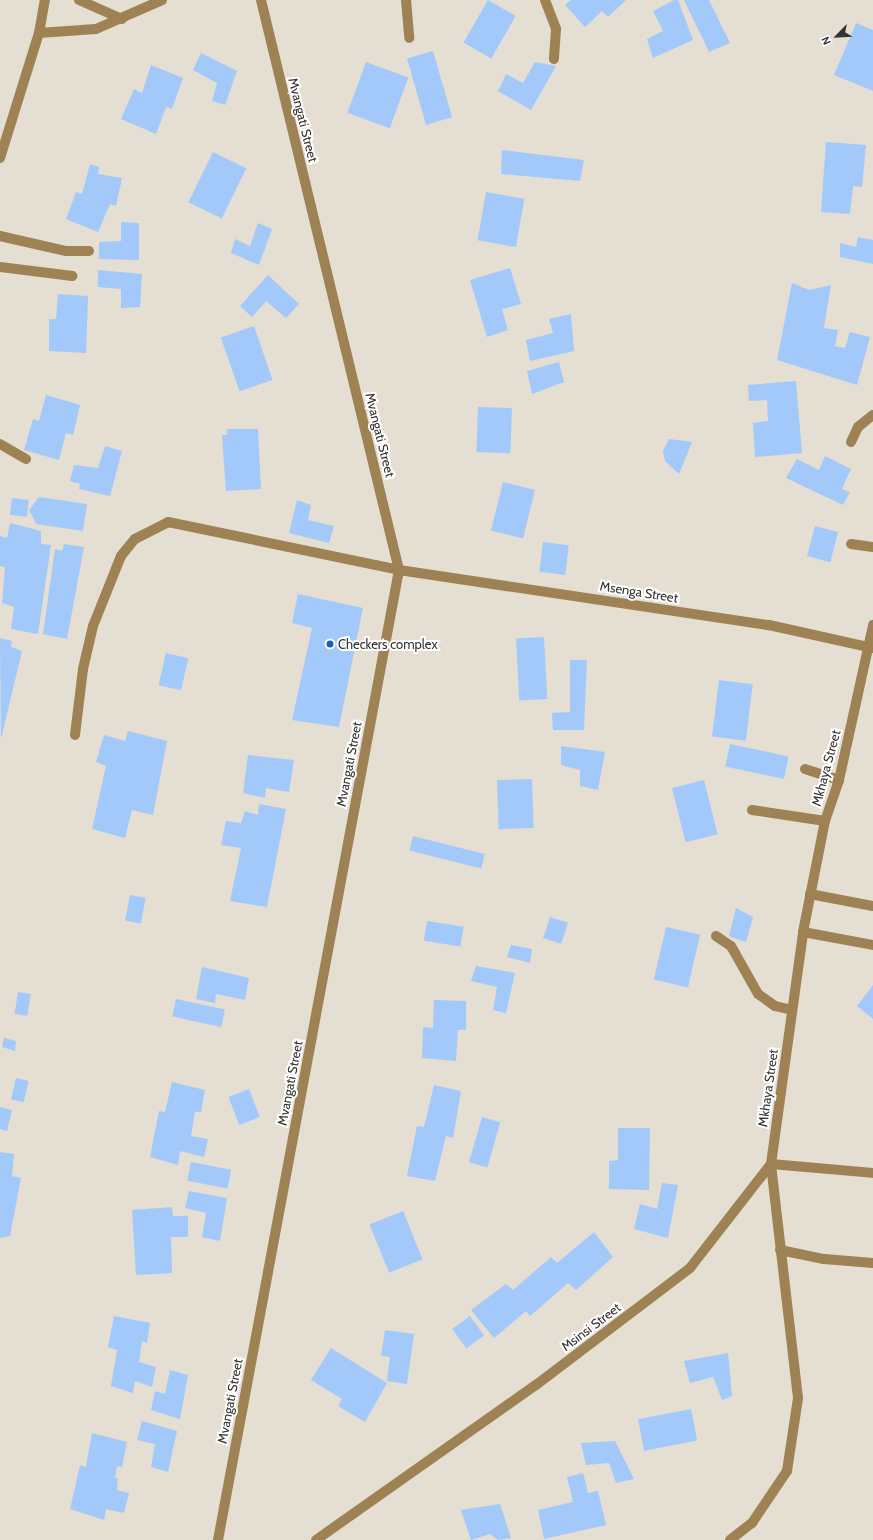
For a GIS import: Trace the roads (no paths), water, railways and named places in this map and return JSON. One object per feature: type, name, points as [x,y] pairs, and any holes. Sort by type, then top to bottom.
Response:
[{"type":"street","points":[[0,158],[39,33],[44,0]]},
{"type":"street","points":[[79,0],[122,19]]},
{"type":"street","points":[[39,33],[96,29],[122,19],[162,0]]},
{"type":"street","name":"Mvangati Street","points":[[218,1540],[399,570],[261,0]]},
{"type":"street","points":[[406,0],[409,38]]},
{"type":"street","points":[[545,0],[556,29],[554,59]]},
{"type":"street","points":[[0,236],[66,251],[89,251]]},
{"type":"street","points":[[0,267],[72,276]]},
{"type":"street","points":[[851,442],[858,427],[873,414]]},
{"type":"street","points":[[0,444],[26,459]]},
{"type":"street","name":"Msenga Street","points":[[75,735],[83,669],[97,614],[121,556],[134,539],[151,529],[168,522],[399,570],[770,625],[871,648]]},
{"type":"street","points":[[851,544],[873,547]]},
{"type":"street","name":"Mkhaya Street","points":[[730,1540],[752,1524],[787,1471],[798,1398],[770,1164],[803,932],[810,894],[825,821],[839,780],[871,648],[873,625]]},
{"type":"street","points":[[805,769],[839,780]]},
{"type":"street","points":[[752,810],[825,821]]},
{"type":"street","points":[[810,894],[873,906]]},
{"type":"street","points":[[803,932],[873,945]]},
{"type":"street","points":[[716,936],[731,946],[758,994],[775,1006],[792,1010]]},
{"type":"street","points":[[770,1164],[873,1173]]},
{"type":"street","name":"Msinsi Street","points":[[316,1540],[536,1385],[690,1268],[770,1164]]},
{"type":"street","points":[[780,1250],[824,1260],[873,1263]]},
{"type":"place","name":"Checkers complex","points":[[330,644]]}]
